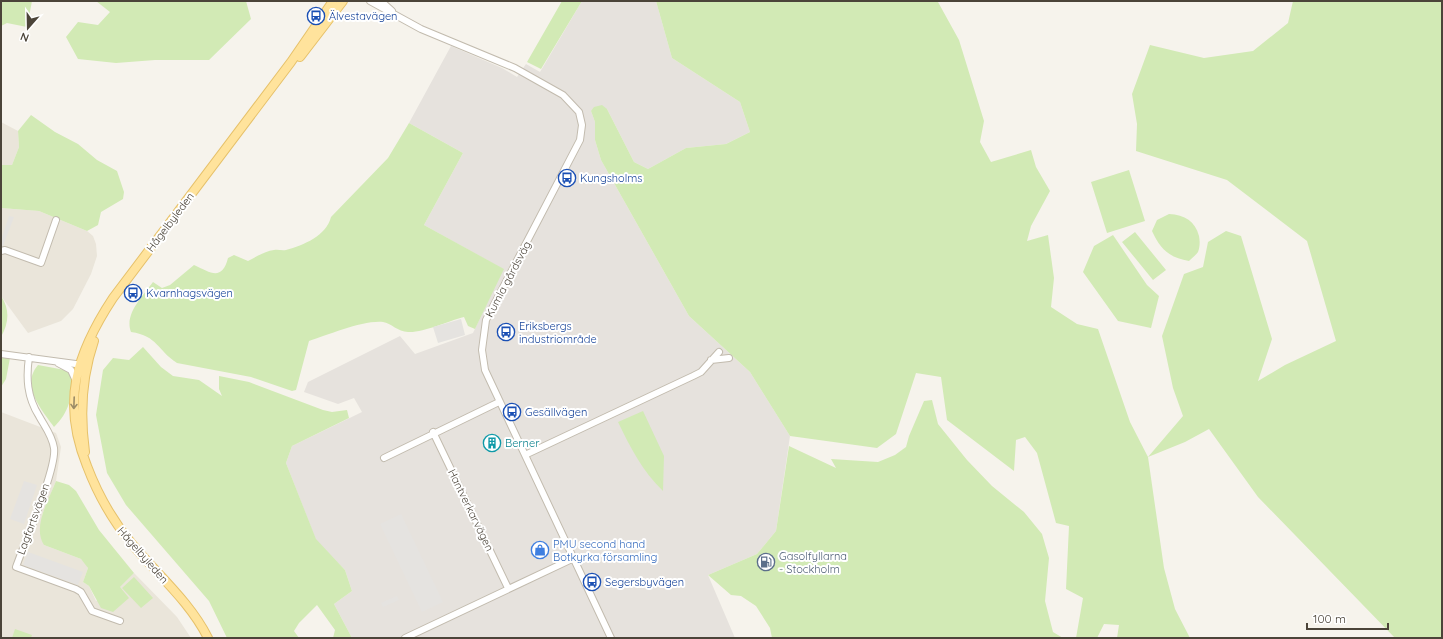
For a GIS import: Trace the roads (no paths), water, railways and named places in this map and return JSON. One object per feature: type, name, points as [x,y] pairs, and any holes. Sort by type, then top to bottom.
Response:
[{"type":"main road","name":"Hågelbyleden","points":[[87,467],[82,418],[84,365],[92,334],[113,298],[291,62],[333,1]]},
{"type":"main road","name":"Hågelbyleden","points":[[208,638],[189,608],[133,545],[112,518],[99,496],[77,437],[73,404],[76,381],[95,338],[127,287],[343,1]]},
{"type":"street","name":"Kumla gårdsväg","points":[[370,1],[421,29],[530,75],[563,94],[579,112],[582,125],[580,140],[576,150],[493,304],[484,327],[482,350],[485,370],[498,402],[526,455],[572,559],[611,638]]},
{"type":"street","name":"Kumla gårdsväg","points":[[381,1],[396,15]]},
{"type":"street","points":[[1,251],[5,250],[41,263],[56,220]]},
{"type":"street","points":[[526,455],[701,372],[719,352]]},
{"type":"street","points":[[4,354],[84,365]]},
{"type":"street","name":"Lagfartsvägen","points":[[29,357],[27,387],[29,396],[50,433],[54,451],[54,460],[16,567],[76,589],[85,598],[92,611],[120,621]]},
{"type":"street","points":[[712,360],[729,358]]},
{"type":"street","points":[[45,359],[67,367],[74,375],[76,381]]},
{"type":"street","points":[[384,458],[433,432],[498,402]]},
{"type":"street","name":"Hantverkarvägen","points":[[433,432],[508,588]]},
{"type":"street","points":[[405,638],[572,559]]},
{"type":"place","name":"Älvestavägen","points":[[316,16]]},
{"type":"place","name":"Kungsholms","points":[[567,178]]},
{"type":"place","name":"Kvarnhagsvägen","points":[[133,293]]},
{"type":"place","name":"Eriksbergs industriområde","points":[[506,332]]},
{"type":"place","name":"Gesällvägen","points":[[512,412]]},
{"type":"place","name":"Berner","points":[[492,443]]},
{"type":"place","name":"PMU second hand Botkyrka församling","points":[[540,550]]},
{"type":"place","name":"Gasolfyllarna - Stockholm","points":[[766,562]]},
{"type":"place","name":"Segersbyvägen","points":[[592,582]]}]
